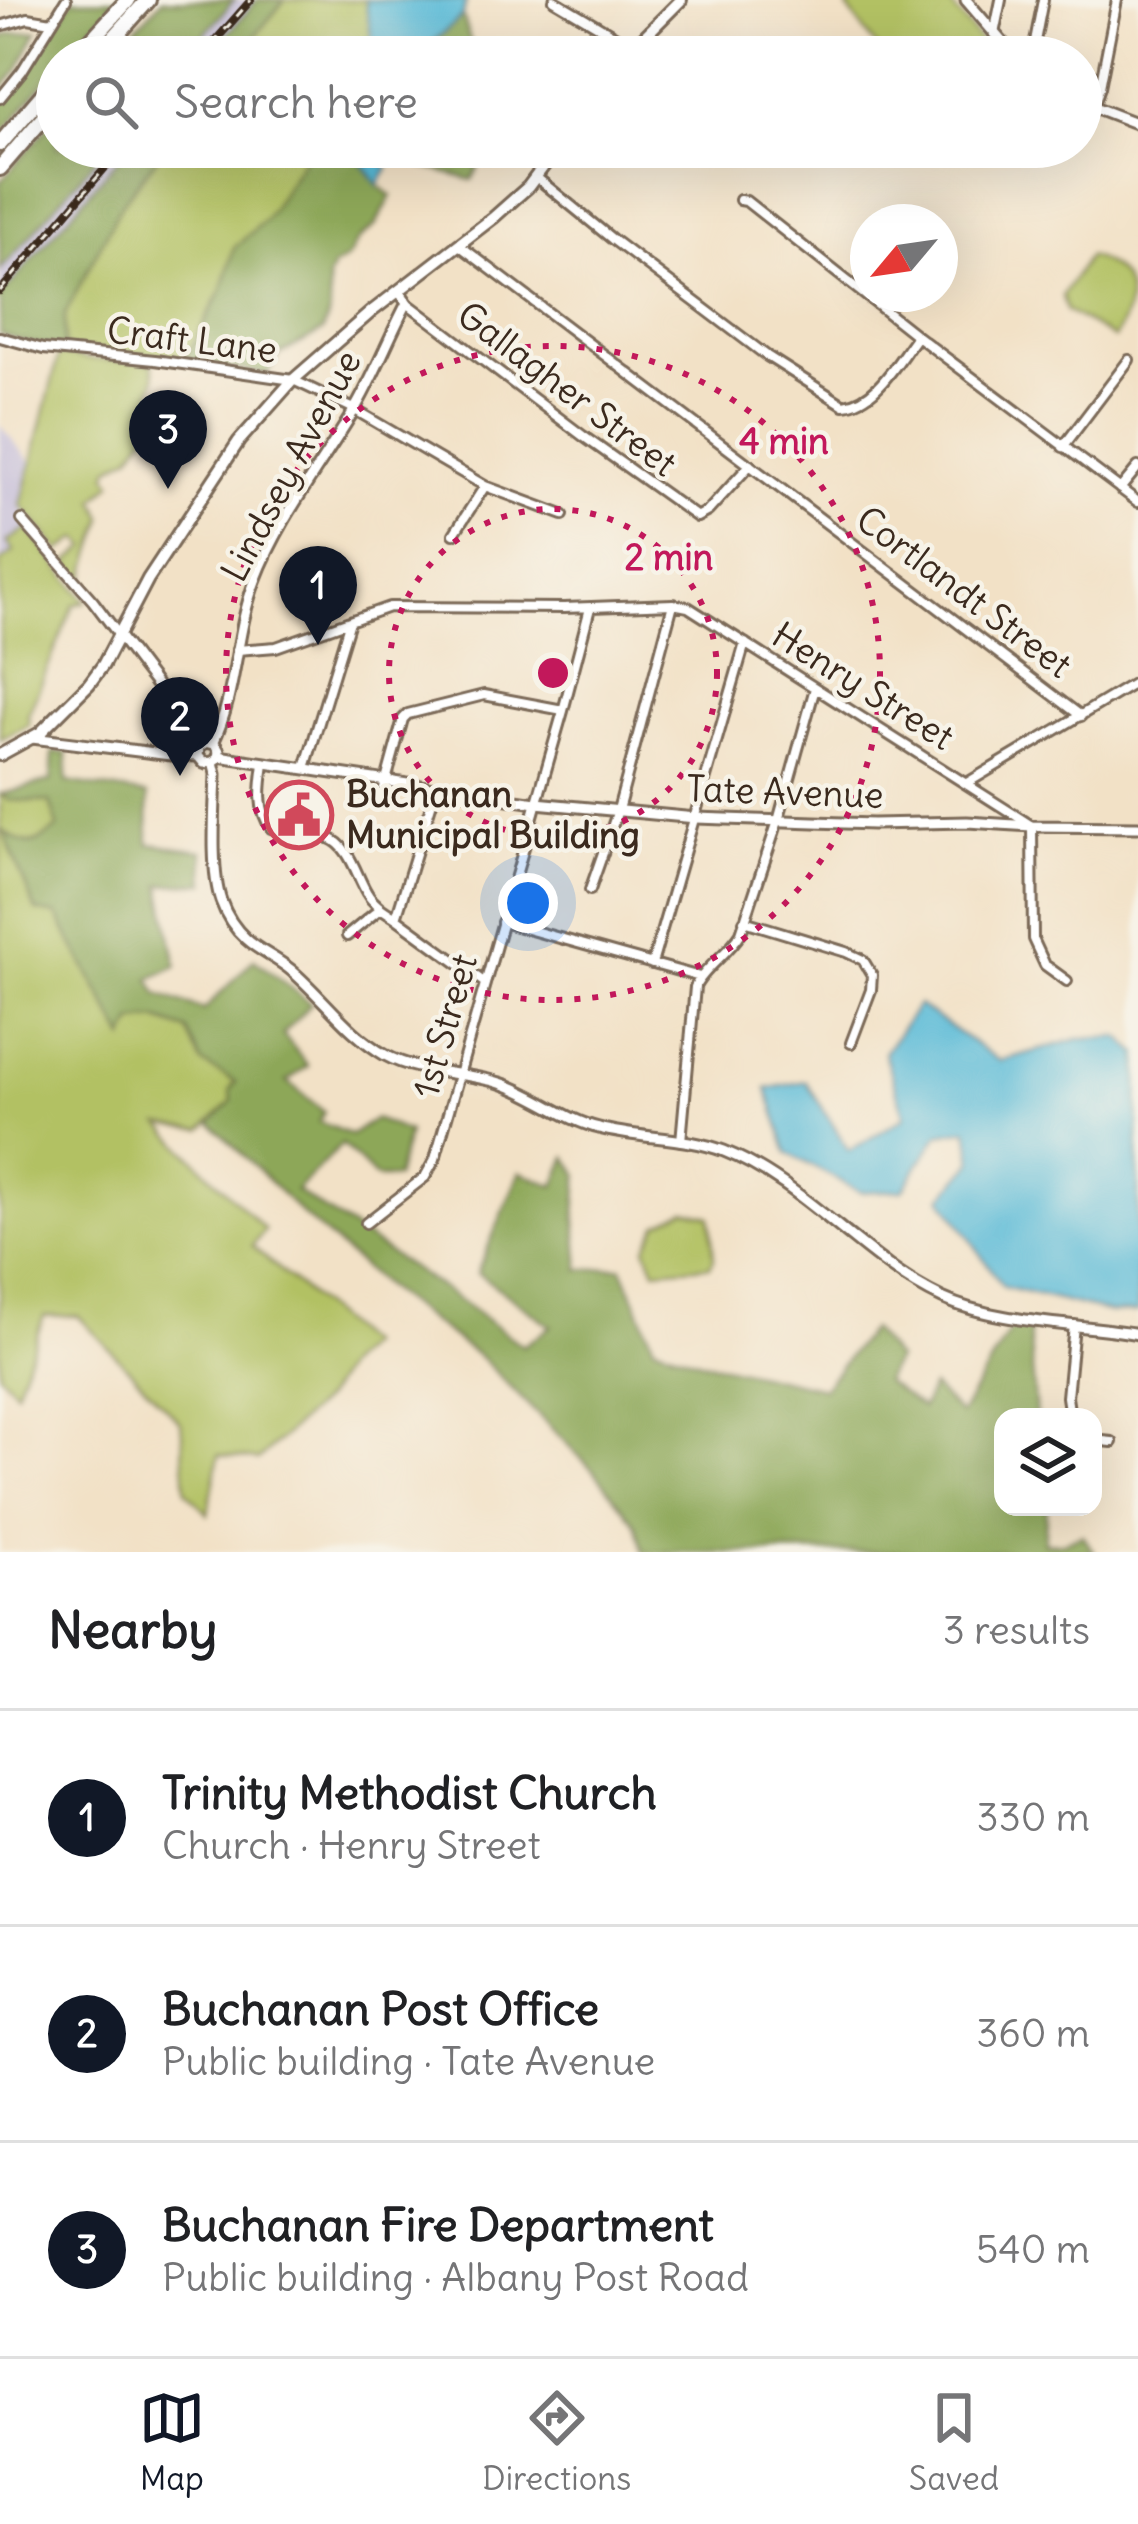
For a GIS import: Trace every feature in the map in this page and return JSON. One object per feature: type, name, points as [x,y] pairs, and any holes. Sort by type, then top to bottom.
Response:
[{"type":"highway","points":[[95,36],[128,0]]},
{"type":"highway","points":[[116,36],[148,0]]},
{"type":"highway","points":[[0,145],[36,103]]},
{"type":"highway","points":[[0,169],[36,127]]},
{"type":"main road","points":[[647,36],[681,0]]},
{"type":"main road","points":[[0,755],[32,738],[84,690],[103,665],[148,579],[239,441],[293,380],[493,218],[543,168]]},
{"type":"street","points":[[43,36],[66,0]]},
{"type":"street","points":[[554,0],[608,36]]},
{"type":"street","points":[[966,0],[994,35]]},
{"type":"street","points":[[994,35],[1001,0]]},
{"type":"street","points":[[1036,36],[1043,0]]},
{"type":"street","points":[[1102,77],[1117,0]]},
{"type":"street","points":[[0,26],[28,18],[52,22]]},
{"type":"street","points":[[0,98],[36,48]]},
{"type":"street","points":[[1102,111],[1138,124]]},
{"type":"street","points":[[536,177],[767,356],[844,405],[873,392],[916,336]]},
{"type":"street","points":[[740,200],[1138,502]]},
{"type":"street","name":"Cortlandt Street","points":[[459,245],[1081,716]]},
{"type":"street","points":[[399,291],[407,303]]},
{"type":"street","name":"Gallagher Street","points":[[407,303],[696,517],[708,511],[751,465]]},
{"type":"street","name":"Lindsey Avenue","points":[[209,742],[222,724],[242,618],[257,575],[354,411],[407,303]]},
{"type":"street","name":"Craft Lane","points":[[0,337],[43,349],[293,380],[485,486],[563,515]]},
{"type":"street","points":[[1063,447],[1129,360]]},
{"type":"street","points":[[1120,489],[1138,467]]},
{"type":"street","points":[[454,534],[485,486]]},
{"type":"street","points":[[22,520],[93,601],[176,711],[218,747],[218,890],[236,928],[289,968],[379,1051],[398,1060],[500,1083],[595,1128],[728,1153],[805,1201],[893,1270],[946,1300],[1010,1317],[1138,1334]]},
{"type":"street","points":[[590,890],[617,810],[673,604]]},
{"type":"street","name":"Henry Street","points":[[236,650],[276,647],[389,607],[688,607],[1032,826]]},
{"type":"street","name":"1st Street","points":[[366,1223],[430,1170],[590,608]]},
{"type":"street","points":[[305,768],[351,620]]},
{"type":"street","points":[[652,964],[745,643]]},
{"type":"street","points":[[967,783],[1138,681]]},
{"type":"street","points":[[681,1141],[695,987],[730,949],[744,920],[778,821],[814,688]]},
{"type":"street","points":[[385,784],[405,716],[484,695],[563,710]]},
{"type":"street","points":[[32,738],[198,756]]},
{"type":"street","points":[[209,742],[199,746],[198,756],[204,763],[216,759]]},
{"type":"street","name":"Tate Avenue","points":[[216,759],[305,768],[385,784],[696,818],[1138,827]]},
{"type":"street","points":[[265,764],[261,802],[271,828],[336,842],[381,908],[485,983]]},
{"type":"street","points":[[396,918],[436,789]]},
{"type":"street","points":[[1032,826],[1033,939],[1045,965],[1067,982]]},
{"type":"street","points":[[347,936],[381,908]]},
{"type":"street","points":[[744,920],[863,960],[872,975],[872,989],[851,1042]]},
{"type":"street","points":[[502,922],[700,977]]},
{"type":"street","points":[[1069,1408],[1075,1324]]},
{"type":"street","points":[[1102,1440],[1112,1442]]},
{"type":"shaded area","points":[[234,0],[257,0],[225,36],[203,36]]},
{"type":"shaded area","points":[[88,168],[110,168],[0,297],[0,271]]},
{"type":"shaded area","points":[[0,425],[32,463],[21,505],[28,528],[7,543],[14,552],[0,562]]},
{"type":"green space","points":[[72,0],[117,0],[85,36],[50,36]]},
{"type":"green space","points":[[162,0],[234,0],[203,36],[129,36]]},
{"type":"green space","points":[[257,0],[285,0],[255,36],[225,36]]},
{"type":"green space","points":[[285,0],[365,0],[372,36],[255,36]]},
{"type":"green space","points":[[855,0],[947,0],[976,36],[868,36],[848,9]]},
{"type":"green space","points":[[463,16],[469,36],[440,36]]},
{"type":"green space","points":[[37,31],[18,70],[0,91],[0,38]]},
{"type":"green space","points":[[36,56],[36,92],[0,136],[0,106]]},
{"type":"green space","points":[[36,140],[36,168],[88,168],[0,271],[0,182]]},
{"type":"green space","points":[[110,168],[149,168],[122,203],[65,314],[64,348],[0,334],[0,297]]},
{"type":"green space","points":[[149,168],[298,168],[266,219],[234,248],[222,290],[185,360],[64,348],[65,314],[122,203]]},
{"type":"green space","points":[[298,168],[366,168],[392,196],[375,226],[357,241],[347,259],[333,267],[328,278],[330,311],[323,331],[279,355],[267,374],[185,360],[222,290],[234,248],[266,219]]},
{"type":"green space","points":[[428,168],[478,168],[472,180]]},
{"type":"green space","points":[[1088,256],[1114,269],[1127,288],[1126,311],[1114,338],[1066,311],[1062,296]]},
{"type":"green space","points":[[59,354],[153,363],[151,401],[163,413],[130,456],[109,468],[113,482],[95,500],[104,518],[83,583],[68,562],[87,547],[79,538],[60,551],[21,505]]},
{"type":"green space","points":[[28,528],[86,601],[74,605],[28,715],[29,725],[0,739],[0,562],[14,552],[7,542]]},
{"type":"green space","points":[[53,752],[67,753],[67,782],[148,795],[149,844],[203,851],[205,883],[161,885],[177,966],[150,979],[158,994],[204,1010],[254,959],[311,1004],[283,1034],[308,1066],[287,1081],[324,1112],[319,1122],[351,1135],[375,1119],[408,1132],[396,1178],[376,1178],[342,1144],[296,1191],[523,1346],[551,1326],[477,1273],[520,1172],[555,1186],[567,1157],[579,1175],[580,1270],[622,1267],[654,1345],[701,1361],[823,1388],[870,1329],[896,1359],[884,1381],[922,1408],[932,1387],[960,1414],[1013,1326],[1029,1329],[1035,1408],[994,1408],[994,1516],[1046,1516],[1044,1543],[1082,1535],[1094,1552],[644,1552],[636,1524],[596,1473],[481,1358],[392,1293],[304,1216],[211,1123],[232,1101],[230,1090],[236,1082],[202,1063],[187,1030],[156,1019],[134,1022],[125,1039],[57,915],[36,911],[3,831],[31,843],[58,827],[50,802],[8,800],[2,794],[51,781]]},
{"type":"green space","points":[[0,794],[8,800],[50,802],[58,827],[45,837],[26,843],[5,833],[125,1038],[133,1022],[156,1019],[187,1030],[202,1063],[236,1082],[233,1100],[202,1130],[161,1125],[265,1230],[252,1246],[366,1345],[344,1367],[325,1398],[258,1460],[219,1455],[208,1514],[186,1490],[181,1423],[78,1316],[44,1316],[16,1391],[0,1374]]},
{"type":"green space","points":[[686,1210],[710,1216],[714,1259],[710,1266],[655,1270],[646,1248],[658,1224]]},
{"type":"water","points":[[365,0],[466,0],[463,16],[440,36],[371,36]]},
{"type":"water","points":[[366,168],[387,168],[378,185]]},
{"type":"water","points":[[918,1005],[1000,1061],[1078,1039],[1120,1037],[1138,1054],[1138,1312],[1111,1313],[1003,1287],[942,1197],[973,1162],[968,1129],[939,1134],[903,1190],[860,1192],[788,1153],[767,1089],[806,1081],[849,1151],[905,1117],[884,1053]]},
{"type":"railway","points":[[219,36],[251,0]]},
{"type":"railway","points":[[0,291],[105,168]]},
{"type":"place","name":"Buchanan Fire Department","points":[[168,489]]},
{"type":"place","name":"Trinity Methodist Church","points":[[318,645]]},
{"type":"place","name":"Buchanan Post Office","points":[[180,776]]},
{"type":"place","name":"Buchanan Municipal Building","points":[[299,815]]}]
